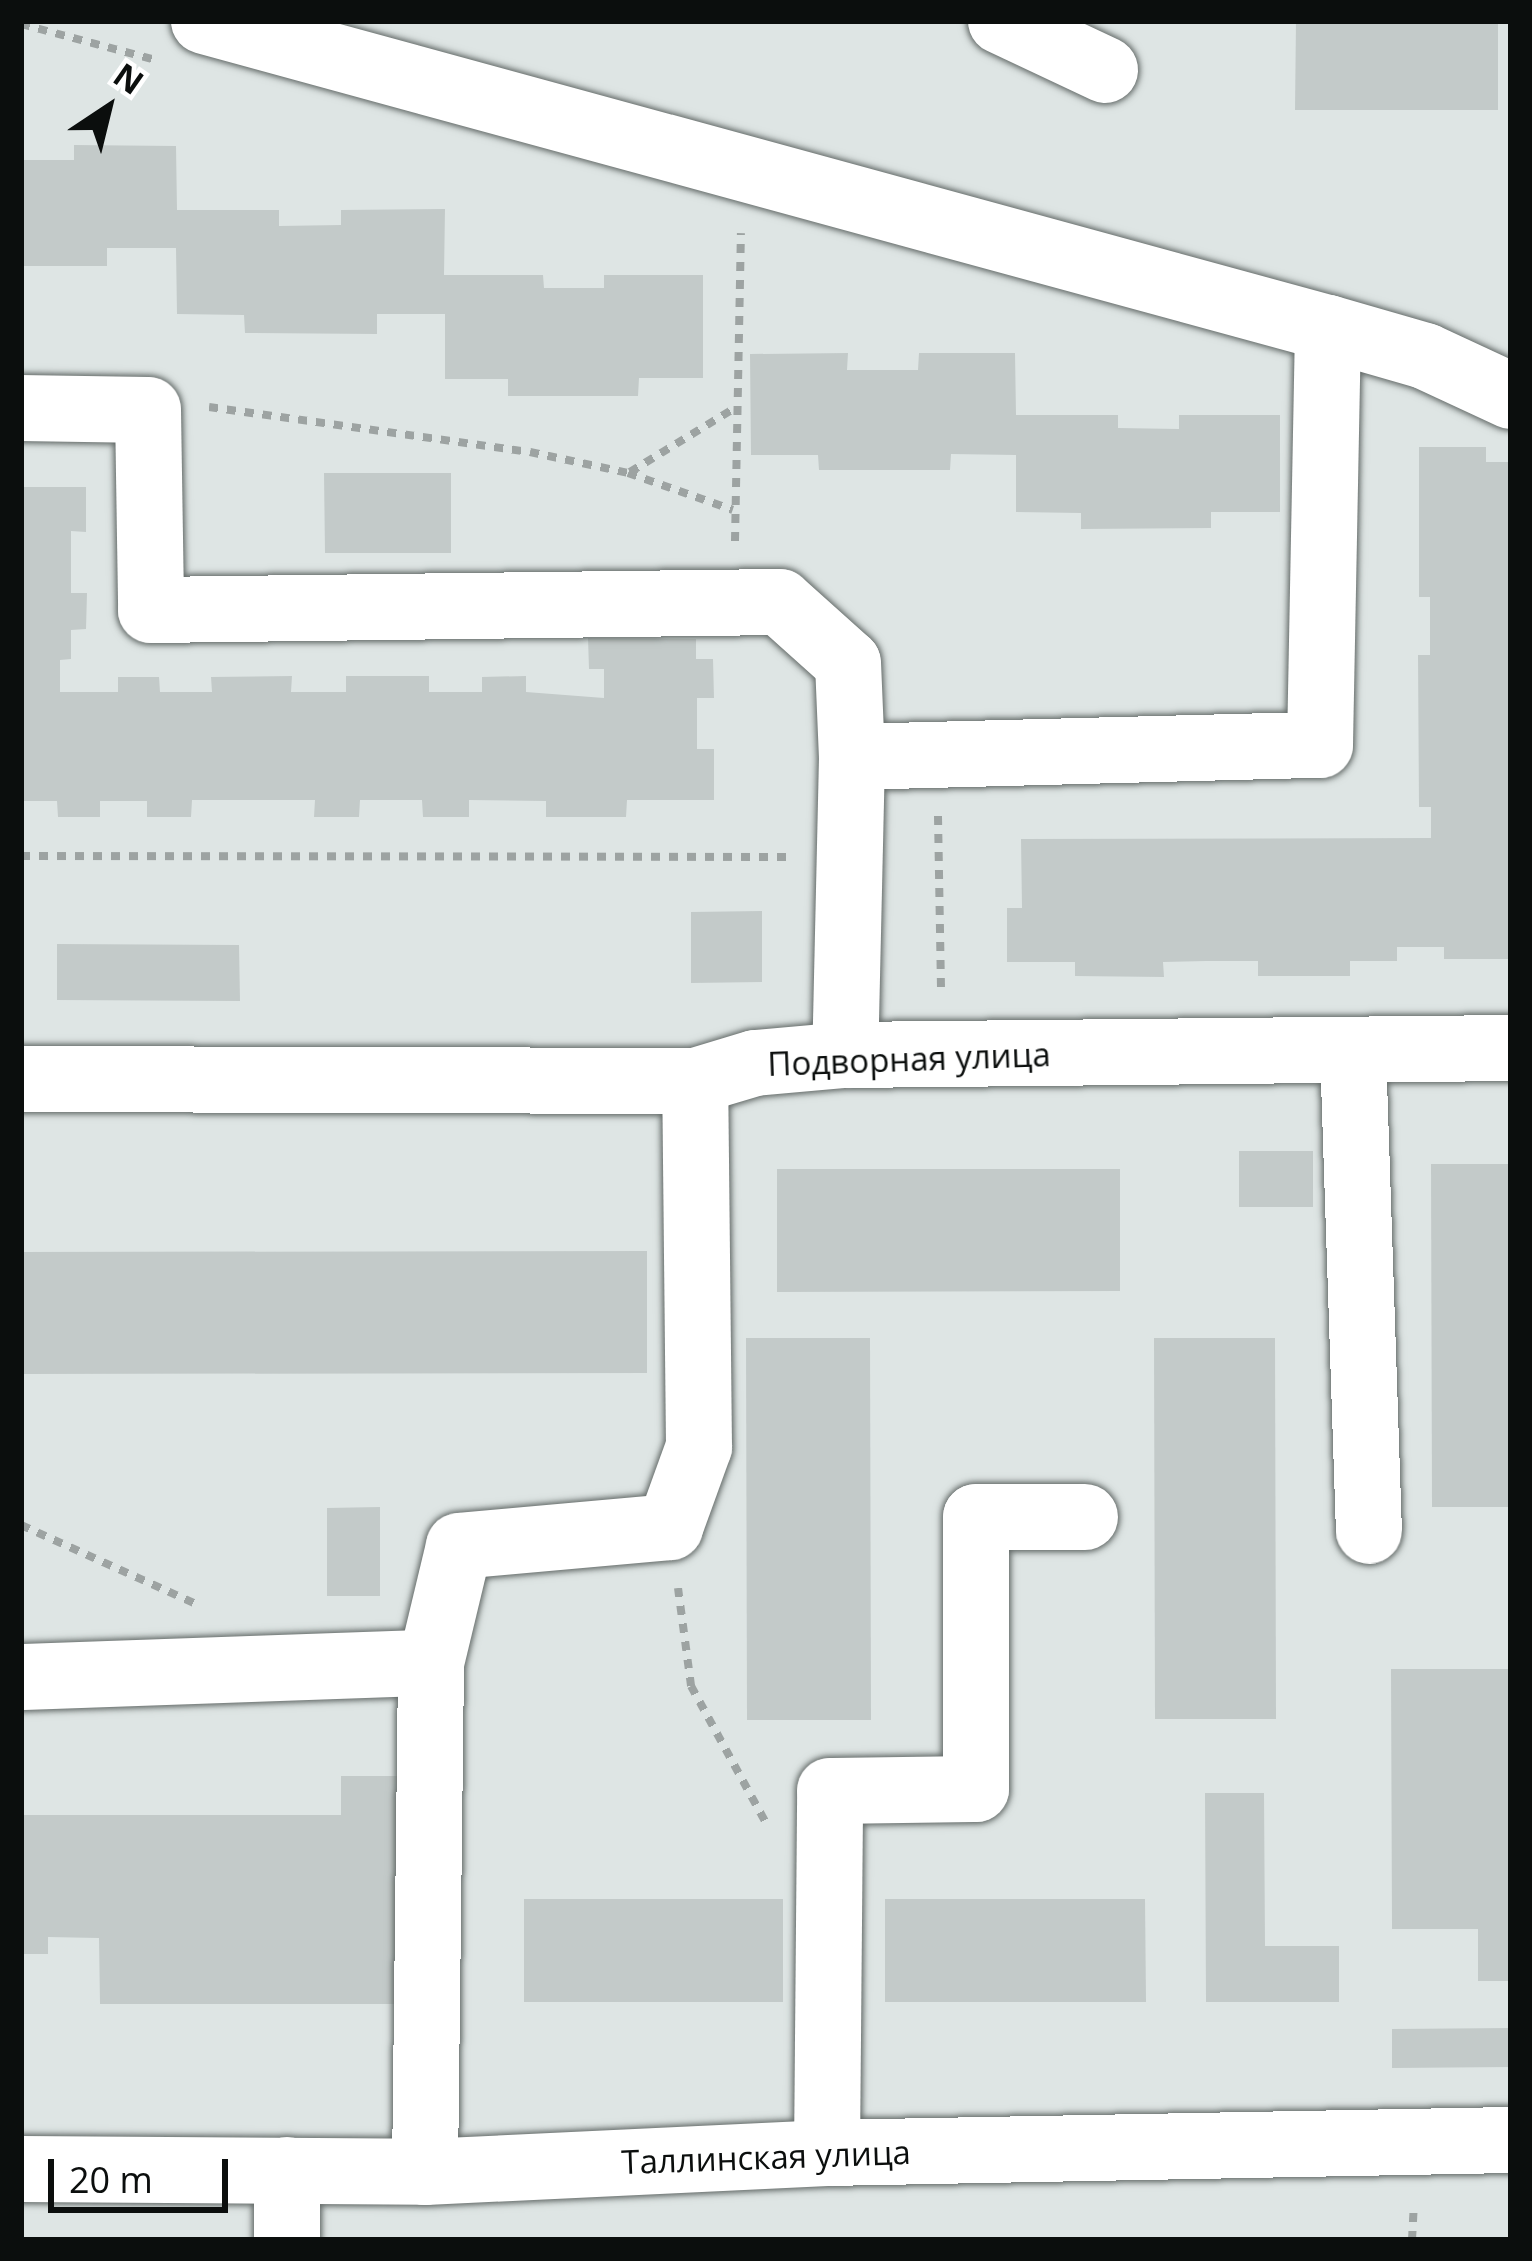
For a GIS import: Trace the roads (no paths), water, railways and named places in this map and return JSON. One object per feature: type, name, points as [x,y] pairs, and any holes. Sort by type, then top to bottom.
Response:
[{"type":"street","points":[[203,21],[1328,328],[1425,356],[1511,396]]},
{"type":"street","points":[[1001,21],[1105,70]]},
{"type":"street","points":[[853,758],[1320,745],[1328,328]]},
{"type":"street","points":[[21,409],[148,410],[151,610],[780,602],[848,663],[853,758],[844,1054]]},
{"type":"street","name":"Подворная улица","points":[[21,1079],[695,1081],[754,1063],[844,1054],[1511,1048]]},
{"type":"street","points":[[1353,1051],[1369,1532]]},
{"type":"street","points":[[424,2172],[431,1664],[459,1546],[670,1527],[699,1447],[695,1081]]},
{"type":"street","points":[[827,2153],[830,1791],[976,1789],[976,1517],[1085,1517]]},
{"type":"street","points":[[21,1677],[431,1664]]},
{"type":"street","name":"Таллинская улица","points":[[21,2169],[424,2172],[827,2153],[1511,2140]]},
{"type":"street","points":[[286,2170],[287,2240]]}]
